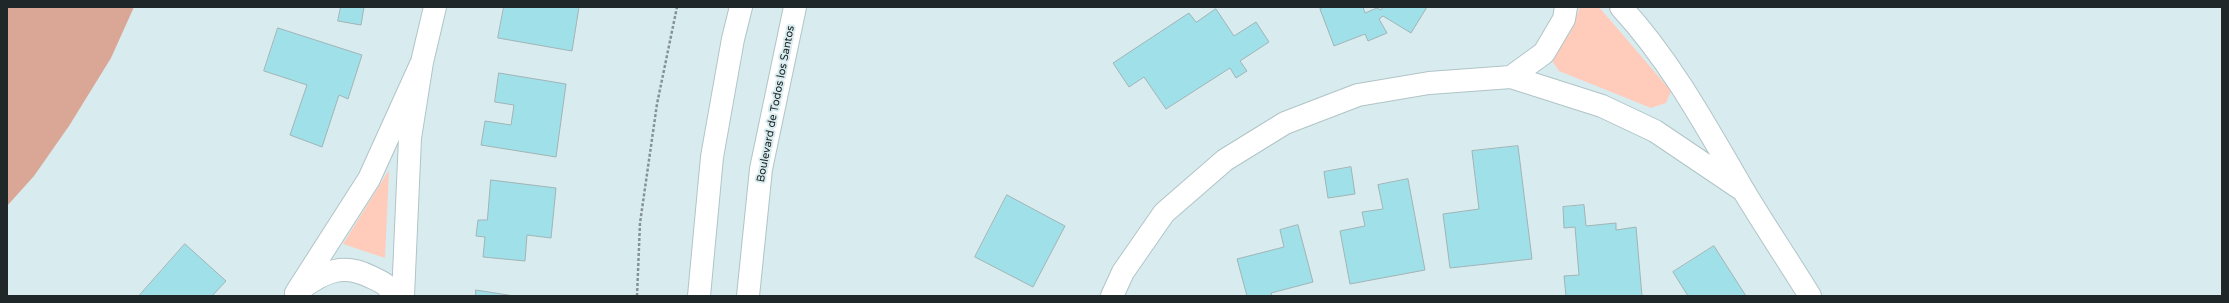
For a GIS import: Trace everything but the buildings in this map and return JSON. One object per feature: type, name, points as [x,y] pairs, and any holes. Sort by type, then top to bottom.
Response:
[{"type":"street","points":[[403,296],[410,138],[422,62],[435,7]]},
{"type":"street","points":[[699,296],[712,158],[733,40],[741,7]]},
{"type":"street","name":"Boulevard de Todos los Santos","points":[[748,296],[761,169],[795,7]]},
{"type":"street","points":[[1511,77],[1544,53],[1564,19],[1566,7]]},
{"type":"street","points":[[1621,7],[1632,19],[1686,92],[1744,191],[1810,296]]},
{"type":"street","points":[[295,294],[369,179],[422,62]]},
{"type":"street","points":[[1112,296],[1123,272],[1164,214],[1225,160],[1285,123],[1358,95],[1429,83],[1511,77],[1602,106],[1655,130],[1744,191]]},
{"type":"street","points":[[295,294],[318,276],[341,269],[361,272],[388,285],[394,296]]},
{"type":"path","points":[[637,296],[640,223],[657,104],[677,7]]},
{"type":"shaded area","points":[[7,7],[134,7],[111,58],[69,126],[34,176],[7,206]]},
{"type":"shaded area","points":[[1580,7],[1599,7],[1671,91],[1666,103],[1651,108],[1559,71],[1550,58],[1570,33]]},
{"type":"shaded area","points":[[389,170],[385,258],[343,244]]}]
